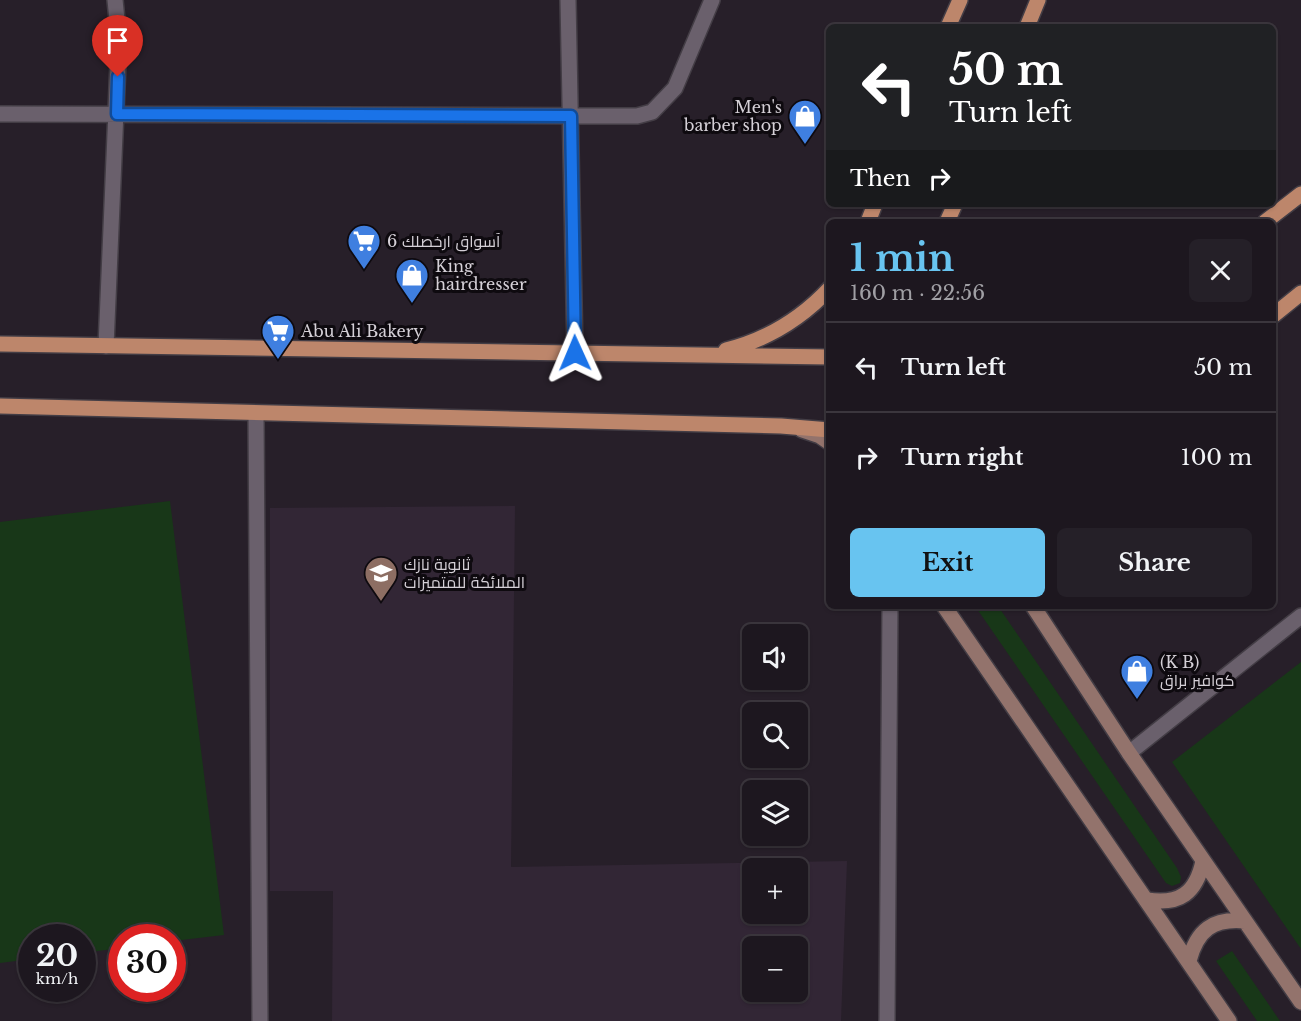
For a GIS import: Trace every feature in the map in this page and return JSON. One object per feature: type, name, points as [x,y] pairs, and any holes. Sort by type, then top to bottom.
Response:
[{"type":"main road","points":[[949,24],[960,0]]},
{"type":"main road","points":[[1028,24],[1038,0]]},
{"type":"main road","points":[[1269,219],[1301,194]]},
{"type":"main road","points":[[703,354],[738,347],[772,334],[802,315],[826,292]]},
{"type":"main road","points":[[1276,313],[1301,293]]},
{"type":"main road","points":[[0,344],[826,357]]},
{"type":"main road","points":[[0,406],[781,426],[826,430]]},
{"type":"main road","points":[[781,426],[812,433],[826,441]]},
{"type":"main road","points":[[946,609],[1229,1021]]},
{"type":"main road","points":[[1035,609],[1129,753],[1301,1002]]},
{"type":"main road","points":[[1147,900],[1163,902],[1178,899],[1191,890],[1200,876],[1203,861]]},
{"type":"main road","points":[[1189,962],[1193,946],[1201,933],[1214,924],[1230,920],[1245,921]]},
{"type":"street","points":[[106,346],[119,40],[115,0]]},
{"type":"street","points":[[568,0],[575,353]]},
{"type":"street","points":[[0,114],[637,116],[652,112],[675,88],[712,0]]},
{"type":"street","points":[[256,413],[260,1021]]},
{"type":"street","points":[[887,1021],[890,609]]},
{"type":"street","points":[[1129,753],[1301,616]]},
{"type":"shaded area","points":[[515,506],[511,867],[742,863],[742,924],[808,924],[808,862],[847,861],[841,1021],[332,1021],[333,891],[270,891],[270,508]]},
{"type":"green space","points":[[170,501],[224,935],[186,939],[186,924],[108,924],[108,950],[96,951],[96,924],[18,924],[18,961],[0,963],[0,522]]},
{"type":"green space","points":[[977,609],[1000,609],[1177,868],[1181,877],[1180,883],[1172,886],[1166,883]]},
{"type":"green space","points":[[1301,662],[1301,949],[1172,762]]},
{"type":"green space","points":[[1232,951],[1280,1021],[1257,1021],[1216,961]]},
{"type":"place","name":"Men's barber shop","points":[[805,145]]},
{"type":"place","name":"6 آسواق ارخصلك","points":[[364,270]]},
{"type":"place","name":"King hairdresser","points":[[412,304]]},
{"type":"place","name":"Abu Ali Bakery","points":[[278,360]]},
{"type":"place","name":"ثانوية نازك الملائكة للمتميزات","points":[[381,602]]},
{"type":"place","name":"(K B) كوافير براق","points":[[1137,700]]},
{"type":"route","points":[[118,77],[117,114],[571,116],[575,353]]}]
